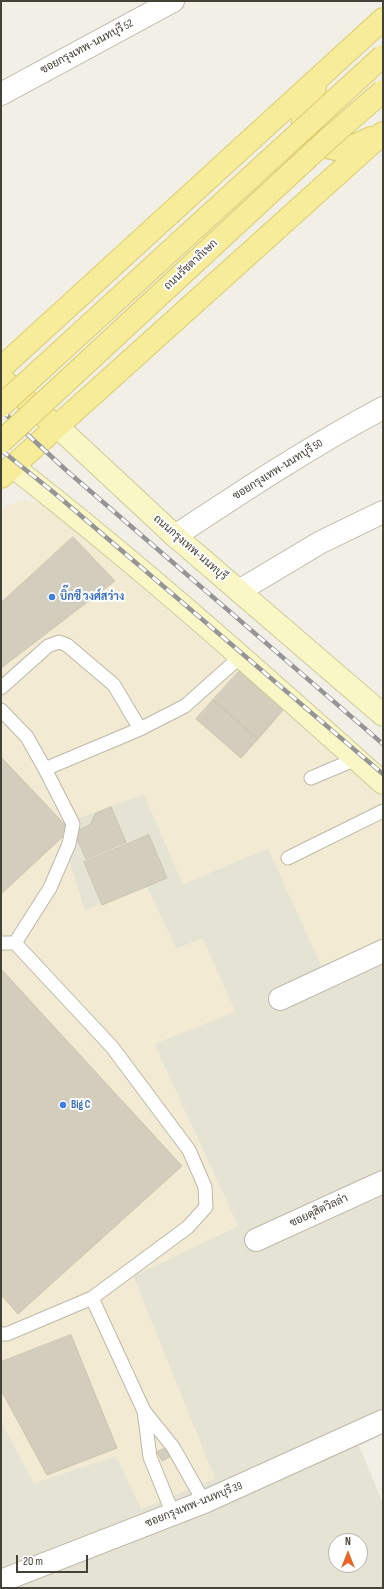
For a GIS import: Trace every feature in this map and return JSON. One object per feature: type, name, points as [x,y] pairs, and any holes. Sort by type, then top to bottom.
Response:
[{"type":"main road","points":[[1,368],[383,19]]},
{"type":"main road","points":[[1,406],[383,56]]},
{"type":"main road","points":[[324,74],[307,98],[302,111],[302,127],[313,140],[327,148],[340,149],[379,142]]},
{"type":"main road","name":"ถนนรัชดาภิเษก","points":[[1,442],[330,136],[383,91]]},
{"type":"main road","points":[[379,142],[58,427],[5,466],[62,505],[240,657],[383,783]]},
{"type":"main road","name":"ถนนกรุงเทพ-นนทบุรี","points":[[1,378],[58,427],[175,536],[383,715]]},
{"type":"street","name":"ซอยกรุงเทพ-นนทบุรี 52","points":[[1,94],[173,1]]},
{"type":"street","name":"ซอยกรุงเทพ-นนทบุรี 50","points":[[175,536],[265,476],[342,430],[383,408]]},
{"type":"street","points":[[239,591],[321,542],[383,512]]},
{"type":"street","points":[[280,999],[383,951]]},
{"type":"street","name":"ซอยดุสิตวิลล่า","points":[[256,1240],[383,1182]]},
{"type":"street","name":"ซอยกรุงเทพ-นนทบุรี 39","points":[[1,1581],[204,1502],[383,1421]]},
{"type":"lane","points":[[1,688],[48,646],[59,642],[67,645],[114,685],[140,729]]},
{"type":"lane","points":[[45,769],[140,729],[185,706],[240,657]]},
{"type":"lane","points":[[1,710],[27,737],[73,824],[69,844],[50,888],[15,943]]},
{"type":"lane","points":[[311,778],[356,759]]},
{"type":"lane","points":[[288,858],[383,811]]},
{"type":"lane","points":[[1,943],[15,943],[112,1047],[189,1150],[205,1187],[206,1207],[188,1227],[92,1298],[7,1334],[1,1334]]},
{"type":"lane","points":[[92,1298],[144,1412],[173,1447],[204,1502]]},
{"type":"lane","points":[[144,1412],[150,1457],[173,1514]]},
{"type":"shaded area","points":[[21,500],[44,503],[383,798],[383,950],[321,965],[268,848],[183,884],[144,794],[58,826],[85,911],[144,881],[176,949],[203,938],[235,1012],[154,1044],[238,1226],[133,1276],[215,1479],[141,1509],[116,1456],[34,1483],[1,1421],[1,509]]},
{"type":"shaded area","points":[[144,794],[183,884],[268,848],[321,964],[383,950],[383,1434],[359,1446],[383,1503],[383,1588],[1,1588],[1,1421],[34,1483],[116,1456],[215,1479],[133,1276],[238,1226],[154,1044],[235,1011],[202,939],[176,949],[144,881],[85,911],[58,825]]},
{"type":"building","name":"บิ๊กซี วงศ์สว่าง","points":[[73,537],[115,581],[1,668],[1,603]]},
{"type":"building","points":[[241,669],[285,708],[258,739],[213,700]]},
{"type":"building","points":[[213,700],[258,739],[241,758],[196,719]]},
{"type":"building","points":[[1,757],[70,830],[1,894]]},
{"type":"building","points":[[111,807],[126,842],[86,859],[74,832],[90,825],[95,814]]},
{"type":"building","points":[[149,835],[167,878],[102,905],[84,862]]},
{"type":"building","name":"Big C","points":[[1,969],[182,1166],[18,1314],[1,1295]]},
{"type":"building","points":[[71,1335],[117,1448],[47,1475],[1,1390],[1,1362]]},
{"type":"building","points":[[166,1448],[170,1457],[162,1461],[157,1452]]},
{"type":"railway","points":[[1,410],[67,471],[383,744]]},
{"type":"railway","points":[[1,450],[52,491],[383,774]]},
{"type":"place","name":"บิ๊กซี วงศ์สว่าง","points":[[52,597]]},
{"type":"place","name":"Big C","points":[[63,1105]]}]
